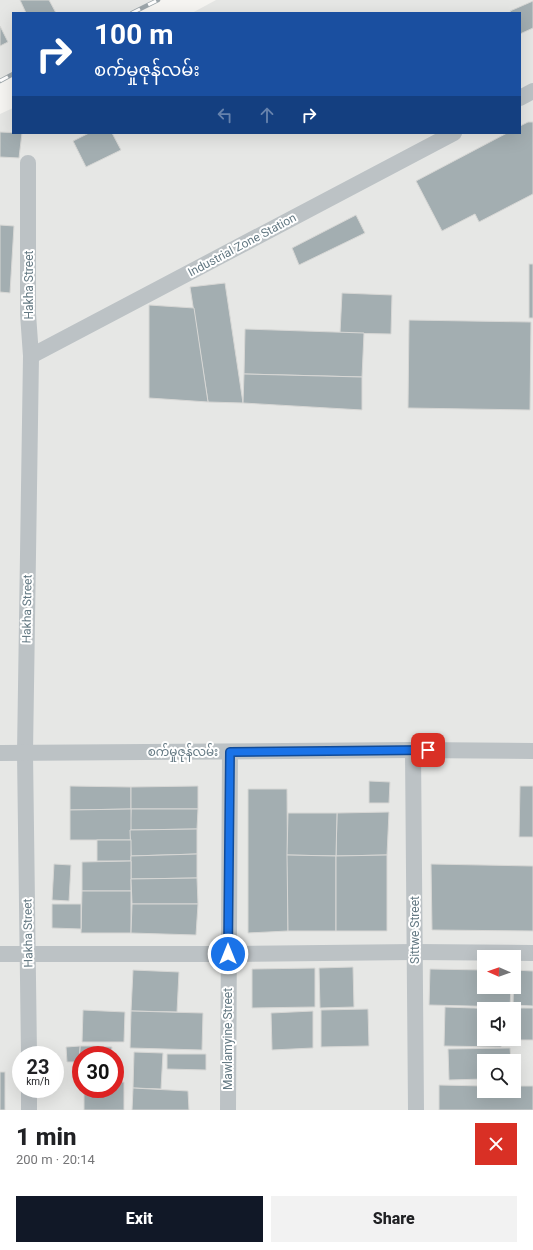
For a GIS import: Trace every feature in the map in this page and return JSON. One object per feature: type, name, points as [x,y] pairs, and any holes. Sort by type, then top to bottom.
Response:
[{"type":"street","points":[[521,97],[533,91]]},
{"type":"street","name":"Industrial Zone Station","points":[[31,356],[452,134]]},
{"type":"street","name":"Hakha Street","points":[[28,163],[28,314],[31,356],[25,753],[29,1046]]},
{"type":"street","name":"စက်မှုဇုန်လမ်း","points":[[0,753],[413,750],[533,751]]},
{"type":"street","name":"Sittwe Street","points":[[413,750],[416,1110]]},
{"type":"street","name":"Mawlamyine Street","points":[[228,1110],[230,752]]},
{"type":"street","points":[[0,954],[415,952],[533,953]]},
{"type":"street","points":[[29,1098],[29,1110]]},
{"type":"shaded area","points":[[0,0],[158,0],[135,12],[12,12],[12,76],[0,82]]},
{"type":"shaded area","points":[[216,0],[533,0],[533,1110],[0,1110],[0,114],[12,108],[12,134],[521,134],[521,12],[194,12]]},
{"type":"building","points":[[20,0],[49,0],[55,12],[26,12]]},
{"type":"building","points":[[533,1],[533,28],[521,34],[521,12],[510,11]]},
{"type":"building","points":[[0,26],[8,42],[0,46]]},
{"type":"building","points":[[528,122],[533,122],[533,194],[479,222],[475,214],[442,231],[416,181],[505,134],[521,134],[521,126]]},
{"type":"building","points":[[0,132],[22,134],[19,158],[0,157]]},
{"type":"building","points":[[87,134],[113,134],[121,150],[86,167],[73,141]]},
{"type":"building","points":[[356,215],[365,233],[299,265],[292,248]]},
{"type":"building","points":[[0,225],[14,226],[10,293],[0,292]]},
{"type":"building","points":[[529,264],[533,264],[533,318],[529,318]]},
{"type":"building","points":[[225,283],[243,403],[208,402],[190,287]]},
{"type":"building","points":[[342,293],[392,295],[391,334],[340,333]]},
{"type":"building","points":[[149,305],[194,308],[208,402],[149,398]]},
{"type":"building","points":[[409,320],[531,322],[530,410],[408,408]]},
{"type":"building","points":[[245,329],[364,333],[362,377],[244,374]]},
{"type":"building","points":[[244,374],[362,377],[362,410],[243,403]]},
{"type":"building","points":[[369,781],[390,782],[389,803],[369,803]]},
{"type":"building","points":[[70,786],[131,787],[131,809],[70,810]]},
{"type":"building","points":[[198,786],[198,809],[131,809],[131,787]]},
{"type":"building","points":[[520,786],[533,786],[533,837],[519,837]]},
{"type":"building","points":[[248,789],[287,789],[288,931],[248,933]]},
{"type":"building","points":[[131,809],[198,809],[197,829],[130,830]]},
{"type":"building","points":[[131,809],[131,840],[70,840],[70,810]]},
{"type":"building","points":[[389,812],[387,855],[336,856],[337,813]]},
{"type":"building","points":[[288,813],[337,813],[336,856],[287,855]]},
{"type":"building","points":[[197,829],[197,854],[131,856],[130,830]]},
{"type":"building","points":[[97,840],[131,840],[131,861],[97,861]]},
{"type":"building","points":[[197,854],[197,878],[131,879],[131,856]]},
{"type":"building","points":[[287,855],[336,856],[336,931],[288,931]]},
{"type":"building","points":[[387,855],[387,931],[336,931],[336,856]]},
{"type":"building","points":[[131,861],[131,891],[82,891],[82,862]]},
{"type":"building","points":[[54,864],[71,865],[69,901],[52,900]]},
{"type":"building","points":[[431,864],[533,866],[533,931],[432,930]]},
{"type":"building","points":[[197,878],[198,904],[132,904],[131,879]]},
{"type":"building","points":[[82,891],[131,891],[131,933],[81,933]]},
{"type":"building","points":[[52,904],[81,904],[81,929],[52,928]]},
{"type":"building","points":[[132,904],[198,904],[196,935],[131,933]]},
{"type":"building","points":[[353,967],[354,1007],[320,1008],[319,968]]},
{"type":"building","points":[[315,968],[315,1007],[252,1008],[252,969]]},
{"type":"building","points":[[430,969],[477,970],[477,994],[511,994],[510,1002],[477,1002],[477,1006],[429,1005]]},
{"type":"building","points":[[133,970],[179,972],[177,1012],[131,1011]]},
{"type":"building","points":[[521,970],[533,971],[533,1006],[521,1005],[521,1002],[513,1002],[513,994],[521,994]]},
{"type":"building","points":[[445,1007],[477,1008],[477,1046],[501,1046],[501,1047],[444,1046]]},
{"type":"building","points":[[521,1008],[533,1008],[533,1040],[521,1040]]},
{"type":"building","points":[[368,1009],[369,1046],[321,1047],[321,1010]]},
{"type":"building","points":[[83,1010],[125,1012],[124,1042],[82,1042]]},
{"type":"building","points":[[131,1011],[203,1013],[202,1050],[130,1048]]},
{"type":"building","points":[[313,1011],[313,1048],[272,1050],[271,1013]]},
{"type":"building","points":[[66,1047],[72,1047],[72,1062],[67,1062]]},
{"type":"building","points":[[510,1048],[510,1054],[477,1054],[477,1079],[449,1080],[448,1049]]},
{"type":"building","points":[[134,1052],[163,1053],[161,1089],[133,1088]]},
{"type":"building","points":[[167,1054],[206,1054],[206,1070],[167,1069]]},
{"type":"building","points":[[0,1072],[5,1072],[5,1110],[0,1110]]},
{"type":"building","points":[[439,1085],[477,1086],[477,1098],[521,1098],[521,1086],[533,1086],[533,1110],[439,1110]]},
{"type":"building","points":[[133,1088],[188,1091],[189,1110],[132,1110]]},
{"type":"building","points":[[84,1098],[124,1098],[124,1110],[84,1110]]},
{"type":"railway","points":[[134,12],[158,0]]},
{"type":"railway","points":[[0,81],[12,75]]},
{"type":"route","points":[[228,954],[230,752],[428,750]]}]
